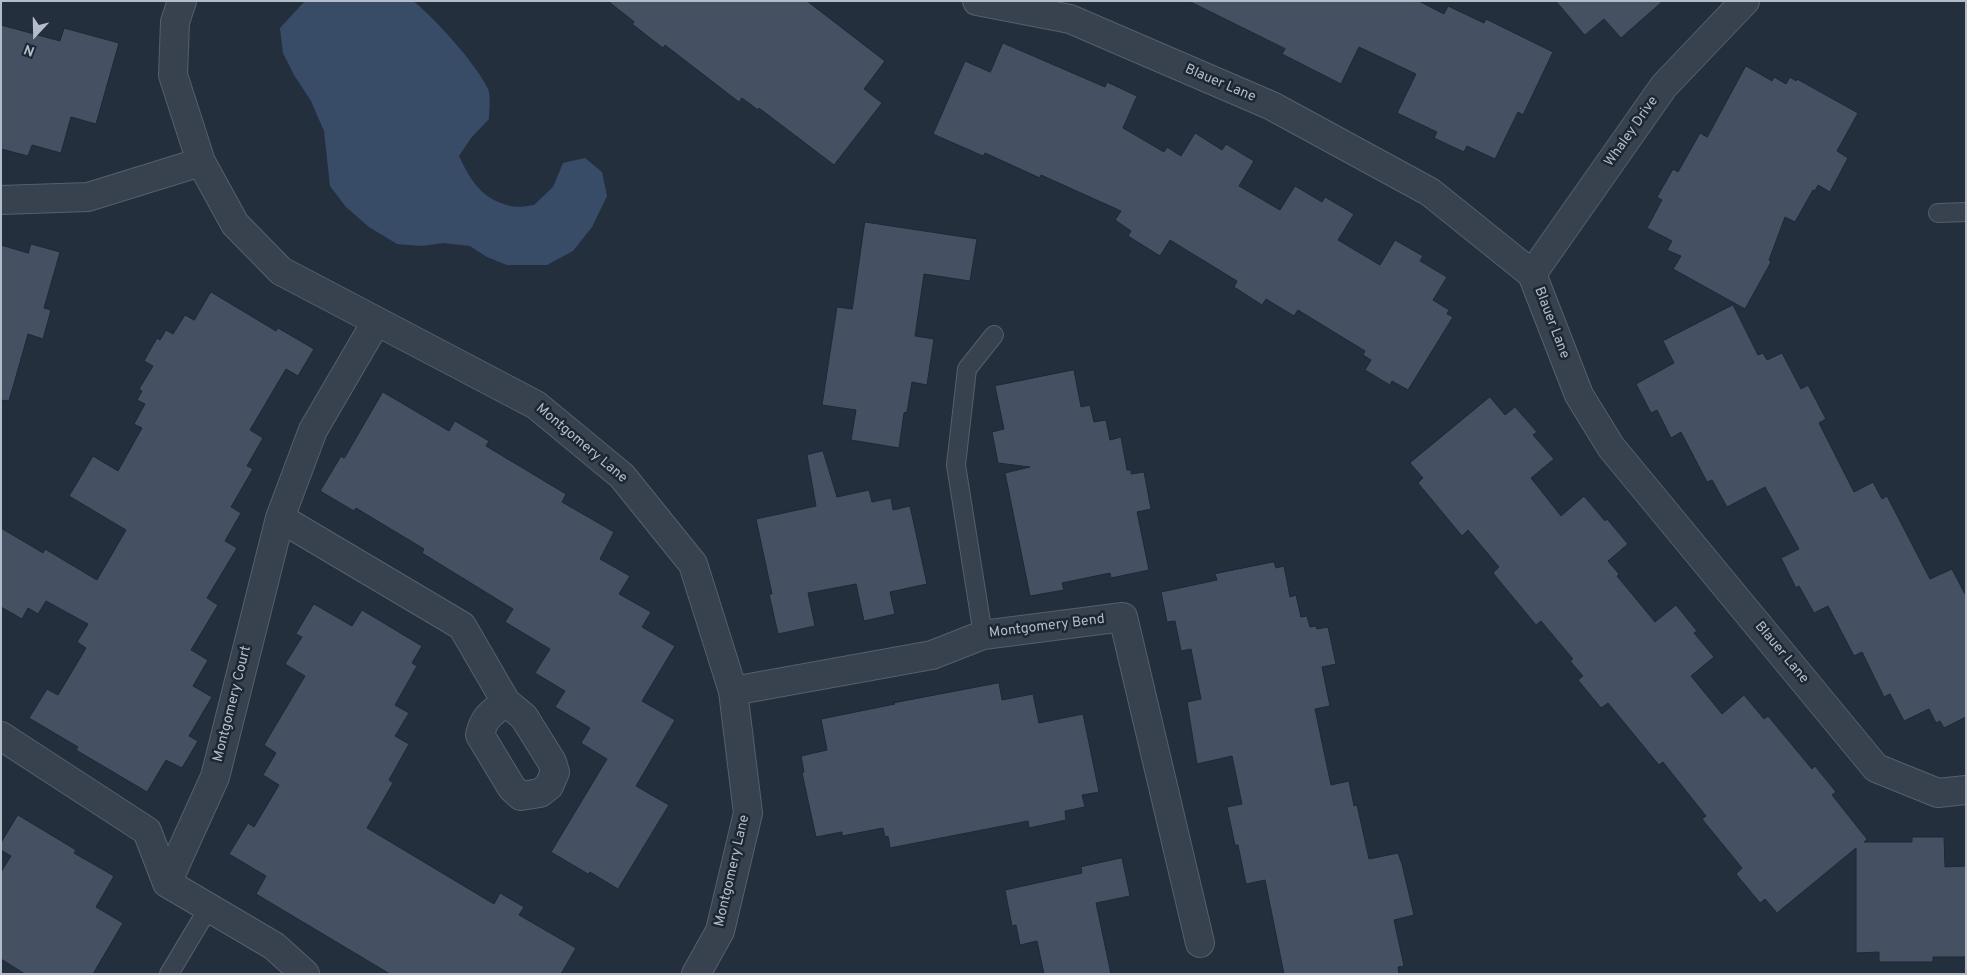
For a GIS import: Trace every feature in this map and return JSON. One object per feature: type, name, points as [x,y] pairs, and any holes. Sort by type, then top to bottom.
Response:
[{"type":"street","name":"Montgomery Lane","points":[[182,1],[175,22],[173,75],[201,162],[235,224],[281,271],[536,405],[622,476],[693,564],[734,691],[748,813],[720,930],[696,974]]},
{"type":"street","name":"Blauer Lane","points":[[977,1],[1070,18],[1272,106],[1430,192],[1532,274],[1579,395],[1611,447],[1876,768],[1938,793],[1966,790]]},
{"type":"street","name":"Whaley Drive","points":[[1532,274],[1664,86],[1745,1]]},
{"type":"street","points":[[1,200],[88,196],[201,162]]},
{"type":"street","name":"Montgomery Court","points":[[167,883],[215,777],[280,518],[313,430],[376,322]]},
{"type":"street","points":[[280,518],[462,626],[506,702]]},
{"type":"street","name":"Montgomery Bend","points":[[734,691],[932,654],[984,635],[1123,617],[1200,943]]},
{"type":"street","points":[[1,736],[147,831],[167,883],[274,946],[305,974]]},
{"type":"lane","points":[[1938,213],[1966,212]]},
{"type":"lane","points":[[984,635],[956,465],[967,369],[994,335]]},
{"type":"lane","points":[[169,974],[209,907]]},
{"type":"water","points":[[305,1],[413,1],[443,30],[475,67],[489,92],[489,119],[471,138],[459,156],[478,188],[492,199],[514,207],[534,205],[553,187],[563,163],[585,158],[602,172],[607,196],[592,227],[573,251],[547,265],[507,265],[487,257],[470,246],[443,243],[422,246],[397,244],[369,227],[346,207],[330,186],[324,131],[311,101],[294,75],[283,53],[280,28]]},
{"type":"building","points":[[608,1],[807,1],[885,61],[864,89],[882,103],[834,165],[759,108],[758,110],[742,98],[739,102],[665,45],[663,48],[632,24],[634,22]]},
{"type":"building","points":[[1189,1],[1419,1],[1444,14],[1448,6],[1484,23],[1486,19],[1553,52],[1523,115],[1518,112],[1495,159],[1467,146],[1464,152],[1434,138],[1437,132],[1397,113],[1416,74],[1359,47],[1341,84],[1282,54],[1285,49]]},
{"type":"building","points":[[1556,1],[1663,1],[1621,38],[1604,19],[1585,35]]},
{"type":"building","points":[[1,25],[60,41],[64,28],[119,43],[96,124],[71,117],[61,153],[32,145],[28,156],[1,149]]},
{"type":"building","points":[[1003,43],[1105,87],[1107,82],[1137,96],[1123,128],[1164,152],[1167,147],[1181,156],[1195,133],[1222,150],[1226,144],[1254,161],[1239,186],[1280,210],[1295,186],[1322,202],[1325,197],[1354,214],[1338,240],[1380,265],[1395,240],[1423,256],[1420,261],[1447,277],[1433,300],[1449,310],[1447,314],[1453,317],[1408,390],[1392,381],[1390,385],[1365,370],[1371,360],[1363,355],[1365,351],[1298,310],[1294,316],[1266,299],[1262,305],[1234,287],[1237,281],[1170,240],[1160,256],[1128,236],[1131,231],[1115,220],[1121,211],[1041,175],[1040,178],[985,153],[983,156],[933,134],[965,61],[990,72]]},
{"type":"building","points":[[1746,66],[1772,81],[1774,77],[1786,84],[1790,77],[1796,81],[1797,79],[1858,113],[1837,151],[1848,158],[1830,192],[1818,185],[1815,191],[1813,190],[1795,222],[1785,217],[1769,260],[1771,262],[1745,309],[1673,269],[1681,256],[1667,250],[1672,241],[1647,228],[1662,200],[1657,197],[1673,169],[1678,172],[1700,133],[1707,137]]},
{"type":"building","points":[[865,222],[977,239],[970,281],[924,274],[915,336],[934,339],[927,385],[912,382],[907,412],[904,413],[899,448],[851,440],[856,410],[822,405],[837,307],[852,309]]},
{"type":"building","points":[[31,244],[60,252],[44,308],[51,310],[43,339],[28,334],[9,401],[1,400],[1,245],[28,253]]},
{"type":"building","points":[[211,292],[276,331],[278,328],[314,349],[298,376],[286,369],[250,430],[263,438],[247,466],[253,469],[231,507],[241,513],[225,541],[237,548],[207,598],[218,605],[191,650],[208,660],[193,686],[212,697],[189,736],[198,741],[182,768],[166,760],[147,792],[76,750],[78,747],[29,718],[47,689],[58,695],[86,648],[77,642],[88,624],[46,601],[38,614],[28,608],[22,619],[1,607],[1,528],[43,553],[45,549],[97,580],[126,530],[69,496],[93,456],[118,471],[142,428],[134,424],[145,404],[137,400],[142,391],[139,389],[153,366],[144,361],[157,338],[160,340],[166,330],[173,334],[185,315],[194,320]]},
{"type":"building","points":[[1733,305],[1758,355],[1763,353],[1767,360],[1782,353],[1801,389],[1808,385],[1826,419],[1819,423],[1854,492],[1873,482],[1882,499],[1887,496],[1930,579],[1952,569],[1966,596],[1966,717],[1944,728],[1940,721],[1936,723],[1929,709],[1904,721],[1890,694],[1884,697],[1862,652],[1854,656],[1828,606],[1814,613],[1799,586],[1796,588],[1781,558],[1799,549],[1765,487],[1727,507],[1712,480],[1707,482],[1681,432],[1671,438],[1657,410],[1651,413],[1636,384],[1674,363],[1663,341]]},
{"type":"building","points":[[1074,370],[1081,407],[1090,405],[1094,422],[1106,420],[1110,440],[1121,437],[1127,470],[1131,470],[1131,474],[1144,472],[1151,509],[1137,512],[1149,570],[1111,578],[1110,573],[1062,583],[1064,590],[1030,596],[1005,473],[1030,467],[998,463],[992,432],[1004,429],[995,386]]},
{"type":"building","points":[[383,392],[449,431],[455,421],[489,441],[486,446],[566,494],[562,502],[614,532],[600,559],[630,576],[619,594],[651,612],[642,627],[675,646],[642,701],[675,720],[636,786],[669,805],[618,889],[551,852],[607,759],[581,743],[590,728],[555,707],[565,691],[535,673],[550,649],[505,622],[513,609],[422,553],[424,549],[356,508],[354,511],[320,491],[341,456],[344,458]]},
{"type":"building","points":[[1490,397],[1505,415],[1515,407],[1537,432],[1533,435],[1554,459],[1531,478],[1561,516],[1584,496],[1628,544],[1608,561],[1619,574],[1617,576],[1655,622],[1676,605],[1697,631],[1694,633],[1714,657],[1691,676],[1722,714],[1744,695],[1764,719],[1768,716],[1812,769],[1815,766],[1836,792],[1832,795],[1867,839],[1864,842],[1912,842],[1912,837],[1944,837],[1945,867],[1966,866],[1966,957],[1933,957],[1933,962],[1879,962],[1879,952],[1856,953],[1856,848],[1777,913],[1765,899],[1760,903],[1736,874],[1742,868],[1702,819],[1706,816],[1663,762],[1659,765],[1608,703],[1601,708],[1578,680],[1583,676],[1570,661],[1573,659],[1541,621],[1536,625],[1493,573],[1499,567],[1468,530],[1462,536],[1418,483],[1423,478],[1410,463]]},
{"type":"building","points":[[823,451],[837,497],[869,490],[872,502],[891,498],[893,510],[910,506],[927,584],[890,592],[895,614],[864,621],[856,584],[808,593],[815,626],[778,634],[769,594],[772,594],[756,519],[816,506],[807,455]]},
{"type":"building","points":[[1274,562],[1276,568],[1284,566],[1290,597],[1296,595],[1301,617],[1307,616],[1310,627],[1316,626],[1317,629],[1328,627],[1336,664],[1322,667],[1330,706],[1315,709],[1331,785],[1349,781],[1354,806],[1357,805],[1369,859],[1398,853],[1402,864],[1414,915],[1394,920],[1404,966],[1398,967],[1399,974],[1284,974],[1265,880],[1246,884],[1238,845],[1235,845],[1227,807],[1242,804],[1232,756],[1197,764],[1187,702],[1201,699],[1191,649],[1181,651],[1175,621],[1167,622],[1161,592],[1217,580],[1215,574]]},
{"type":"building","points":[[314,604],[352,626],[362,610],[422,646],[412,663],[417,666],[395,705],[409,713],[395,736],[409,744],[389,780],[393,783],[367,828],[494,904],[500,893],[524,907],[519,915],[576,948],[561,974],[390,974],[256,894],[266,876],[229,854],[248,823],[254,827],[279,785],[263,775],[276,753],[264,745],[305,676],[285,664],[302,637],[296,634]]},
{"type":"building","points":[[999,683],[1002,700],[1033,694],[1039,723],[1083,714],[1099,792],[1082,795],[1085,807],[1065,811],[1066,820],[1029,828],[1028,821],[890,848],[888,836],[885,837],[883,828],[842,836],[842,832],[816,837],[802,773],[804,772],[801,756],[827,750],[821,719]]},
{"type":"building","points":[[18,815],[76,850],[74,853],[114,876],[96,907],[123,923],[93,974],[25,974],[1,959],[1,872],[11,856],[1,850],[1,843]]},
{"type":"building","points":[[1122,858],[1130,896],[1096,903],[1111,974],[1044,974],[1037,941],[1020,945],[1016,925],[1012,926],[1005,890],[1082,873],[1081,867]]}]
